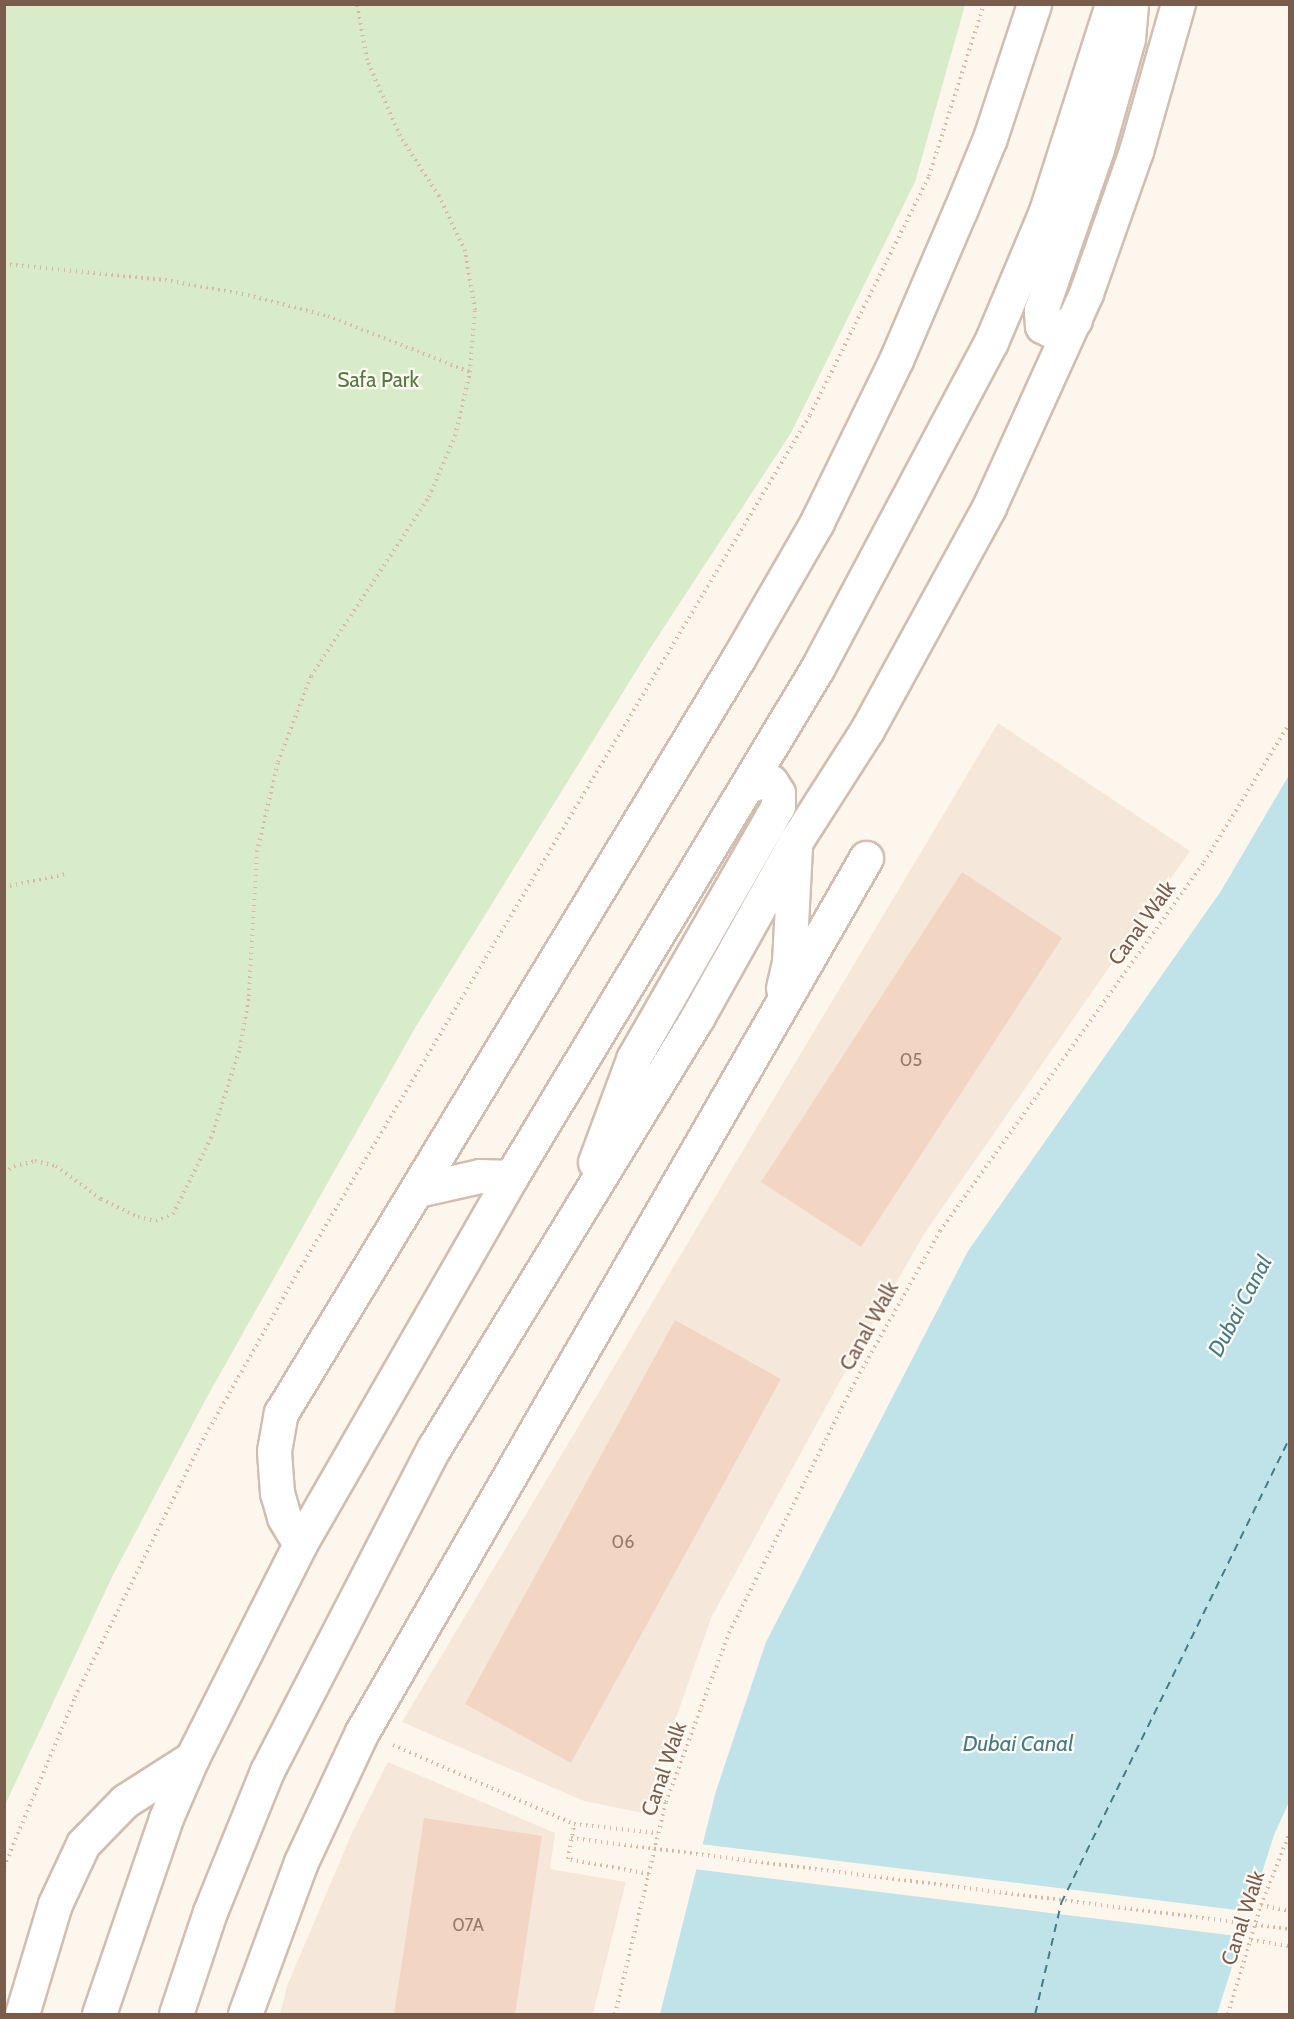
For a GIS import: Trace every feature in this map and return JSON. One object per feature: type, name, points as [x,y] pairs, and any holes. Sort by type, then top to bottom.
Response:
[{"type":"street","points":[[300,1544],[284,1516],[277,1493],[274,1451],[281,1413],[418,1190],[817,522],[896,360],[960,211],[990,138],[1034,4]]},
{"type":"street","points":[[99,2014],[166,1818],[192,1758],[300,1544],[511,1177],[747,787],[860,593],[991,342],[1046,211],[1112,4]]},
{"type":"street","points":[[1075,320],[1052,331],[1042,326],[1041,310],[1096,149],[1128,39],[1131,4]]},
{"type":"street","points":[[176,2014],[210,1912],[267,1771],[434,1448],[697,1018],[796,841],[847,764],[927,626],[989,507],[1075,320],[1136,151],[1178,4]]},
{"type":"street","points":[[586,1202],[598,1148],[633,1059],[778,806],[778,793],[771,782],[760,781],[747,787]]},
{"type":"street","points":[[775,1016],[789,962],[796,841]]},
{"type":"street","points":[[245,2014],[301,1862],[362,1732],[866,858]]},
{"type":"street","points":[[418,1190],[480,1176],[511,1177]]},
{"type":"street","points":[[22,2014],[55,1904],[83,1844],[125,1801],[192,1758]]},
{"type":"path","points":[[4,1173],[14,1166],[35,1161],[56,1166],[101,1199],[156,1221],[173,1214],[183,1198],[211,1138],[240,1048],[249,996],[257,852],[278,762],[311,676],[429,497],[455,436],[470,372],[475,310],[465,251],[439,196],[400,136],[367,60],[357,4]]},
{"type":"path","points":[[4,1867],[75,1697],[200,1445],[298,1272],[810,415],[928,176],[984,4]]},
{"type":"path","points":[[4,264],[165,280],[248,295],[328,316],[470,372]]},
{"type":"path","name":"Canal Walk","points":[[615,2014],[659,1833],[729,1633],[851,1389],[939,1231],[1204,862],[1290,723]]},
{"type":"path","points":[[4,887],[67,874]]},
{"type":"path","points":[[362,1732],[574,1824],[659,1833]]},
{"type":"path","points":[[574,1824],[568,1859],[649,1874]]},
{"type":"path","name":"Canal Walk","points":[[1228,2014],[1261,1905],[1290,1832]]},
{"type":"path","points":[[571,1838],[1290,1929]]},
{"type":"path","points":[[1261,1905],[1290,1911]]},
{"type":"path","points":[[1251,1940],[1290,1946]]},
{"type":"shaded area","points":[[998,723],[1190,851],[924,1234],[839,1383],[711,1618],[643,1813],[584,1801],[402,1722]]},
{"type":"shaded area","points":[[388,1762],[555,1833],[550,1869],[626,1882],[593,2014],[280,2014],[287,1986],[352,1833]]},
{"type":"green space","name":"Safa Park","points":[[5,4],[965,5],[915,182],[791,433],[651,647],[415,1028],[207,1397],[113,1575],[5,1805]]},
{"type":"water","name":"Dubai Canal","points":[[1289,775],[1289,1802],[1274,1835],[1217,2014],[660,2014],[716,1791],[766,1642],[968,1251],[1221,891]]},
{"type":"pier","points":[[700,1844],[1253,1912],[1245,1937],[694,1869]]},
{"type":"building","points":[[962,872],[1062,938],[861,1247],[761,1182]]},
{"type":"building","points":[[675,1320],[781,1379],[571,1763],[465,1704]]},
{"type":"building","points":[[424,1818],[542,1836],[515,2014],[394,2014]]},
{"type":"ferry route","points":[[1035,2014],[1061,1903],[1290,1437]]}]
